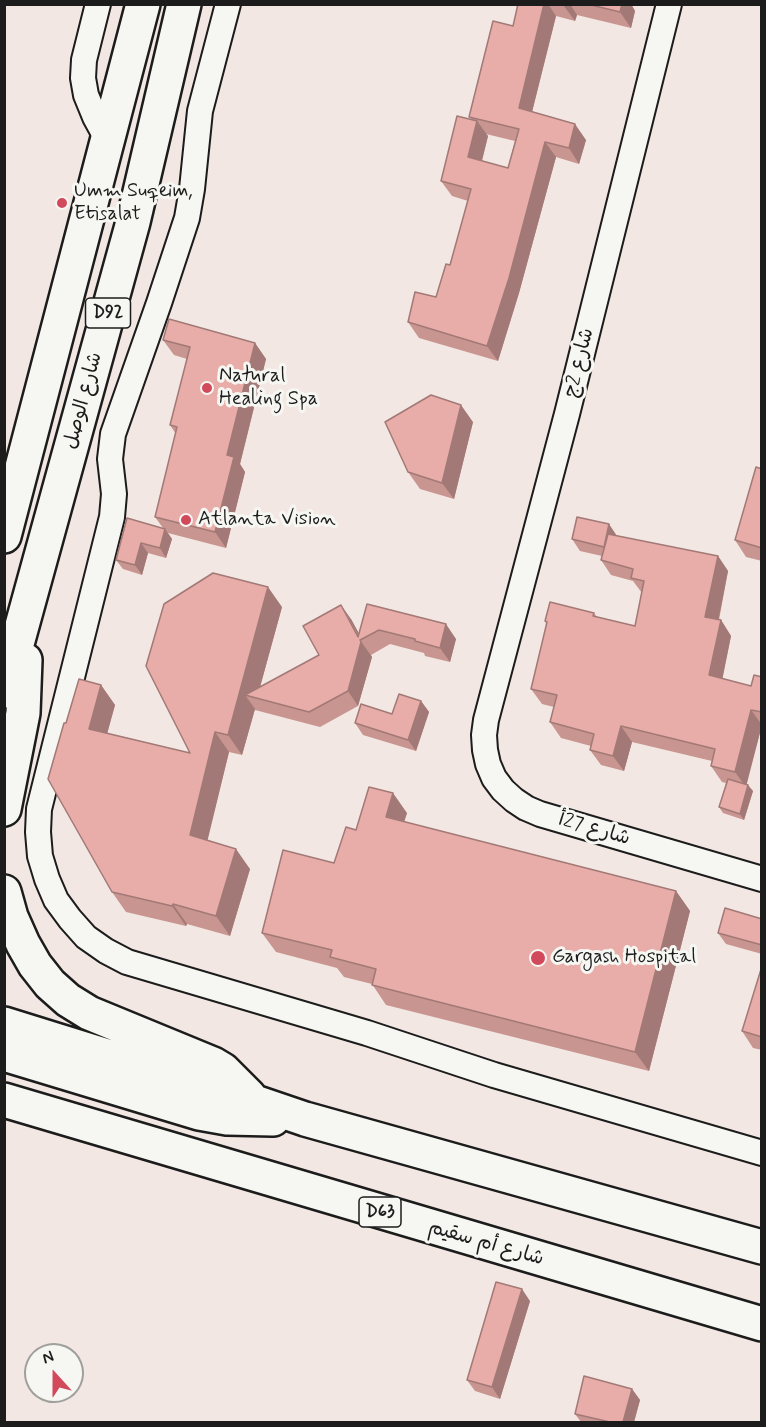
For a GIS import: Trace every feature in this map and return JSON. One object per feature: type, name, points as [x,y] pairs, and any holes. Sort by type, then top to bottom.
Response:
[{"type":"main road","name":"D92","points":[[4,536],[142,4]]},
{"type":"main road","name":"شارع الوصل","points":[[4,691],[133,222],[185,6]]},
{"type":"main road","points":[[4,809],[23,713],[24,616]]},
{"type":"main road","points":[[4,892],[11,917],[35,965],[50,984],[68,1000],[89,1013],[213,1064],[223,1070],[255,1102]]},
{"type":"main road","points":[[4,1024],[305,1119],[762,1247]]},
{"type":"main road","points":[[4,1054],[213,1116],[240,1119],[305,1119]]},
{"type":"main road","name":"شارع أم سقيم","points":[[4,1100],[762,1324]]},
{"type":"street","points":[[98,4],[84,60],[83,78],[86,95],[107,139]]},
{"type":"street","points":[[228,4],[200,111],[187,218],[113,434],[110,459],[114,494],[112,517],[39,809],[40,856],[47,879],[57,900],[86,937],[105,951],[127,962],[367,1034],[494,1075],[762,1153]]},
{"type":"street","name":"شارع 2ج","points":[[486,720],[567,414],[669,4]]},
{"type":"street","name":"شارع 27أ","points":[[486,720],[485,750],[494,778],[503,790],[526,808],[762,879]]},
{"type":"building","points":[[518,4],[544,4],[519,108],[575,124],[569,148],[545,142],[509,278],[487,346],[408,322],[415,292],[436,297],[446,264],[450,265],[471,189],[441,181],[457,116],[477,121],[468,157],[508,168],[519,129],[469,117],[493,21],[513,26]]},
{"type":"building","points":[[587,4],[622,4],[620,12]]},
{"type":"building","points":[[169,319],[255,343],[227,455],[234,457],[215,532],[155,517],[177,427],[170,425],[190,347],[163,340]]},
{"type":"building","points":[[431,395],[461,405],[442,483],[408,472],[385,422]]},
{"type":"building","points":[[756,467],[762,469],[762,548],[735,540]]},
{"type":"building","points":[[577,517],[609,524],[604,547],[572,539]]},
{"type":"building","points":[[127,518],[165,529],[160,548],[141,543],[135,565],[116,560]]},
{"type":"building","points":[[608,534],[718,556],[705,617],[721,620],[709,675],[751,686],[754,675],[762,677],[762,712],[751,710],[735,772],[711,766],[715,749],[621,726],[613,756],[590,750],[594,734],[550,722],[557,695],[531,689],[550,602],[635,626],[644,581],[631,578],[633,569],[601,560]]},
{"type":"building","points":[[213,573],[268,587],[228,735],[215,732],[190,835],[236,849],[216,916],[173,904],[172,906],[112,892],[48,779],[79,679],[101,685],[89,729],[190,753],[146,666],[164,604]]},
{"type":"building","points":[[367,604],[446,624],[440,648],[379,630],[360,640],[348,691],[309,712],[245,695],[319,655],[303,626],[341,605],[358,637]]},
{"type":"building","points":[[399,694],[421,701],[408,740],[355,723],[361,704],[392,714]]},
{"type":"building","points":[[728,779],[748,785],[740,814],[719,807]]},
{"type":"building","name":"Gargash Hospital","points":[[369,787],[393,793],[386,817],[676,891],[635,1052],[372,985],[376,969],[330,957],[332,950],[262,933],[283,850],[334,863],[346,827],[356,830]]},
{"type":"building","points":[[725,908],[762,919],[762,945],[718,933]]},
{"type":"building","points":[[762,966],[762,1037],[742,1031]]},
{"type":"building","points":[[496,1282],[522,1289],[492,1387],[467,1380]]},
{"type":"building","points":[[584,1376],[632,1389],[623,1422],[610,1422],[575,1414]]},
{"type":"place","name":"Umm Suqeim, Etisalat","points":[[62,203]]},
{"type":"place","name":"Natural Healing Spa","points":[[207,388]]},
{"type":"place","name":"Atlanta Vision","points":[[186,520]]},
{"type":"place","name":"Gargash Hospital","points":[[538,958]]}]
